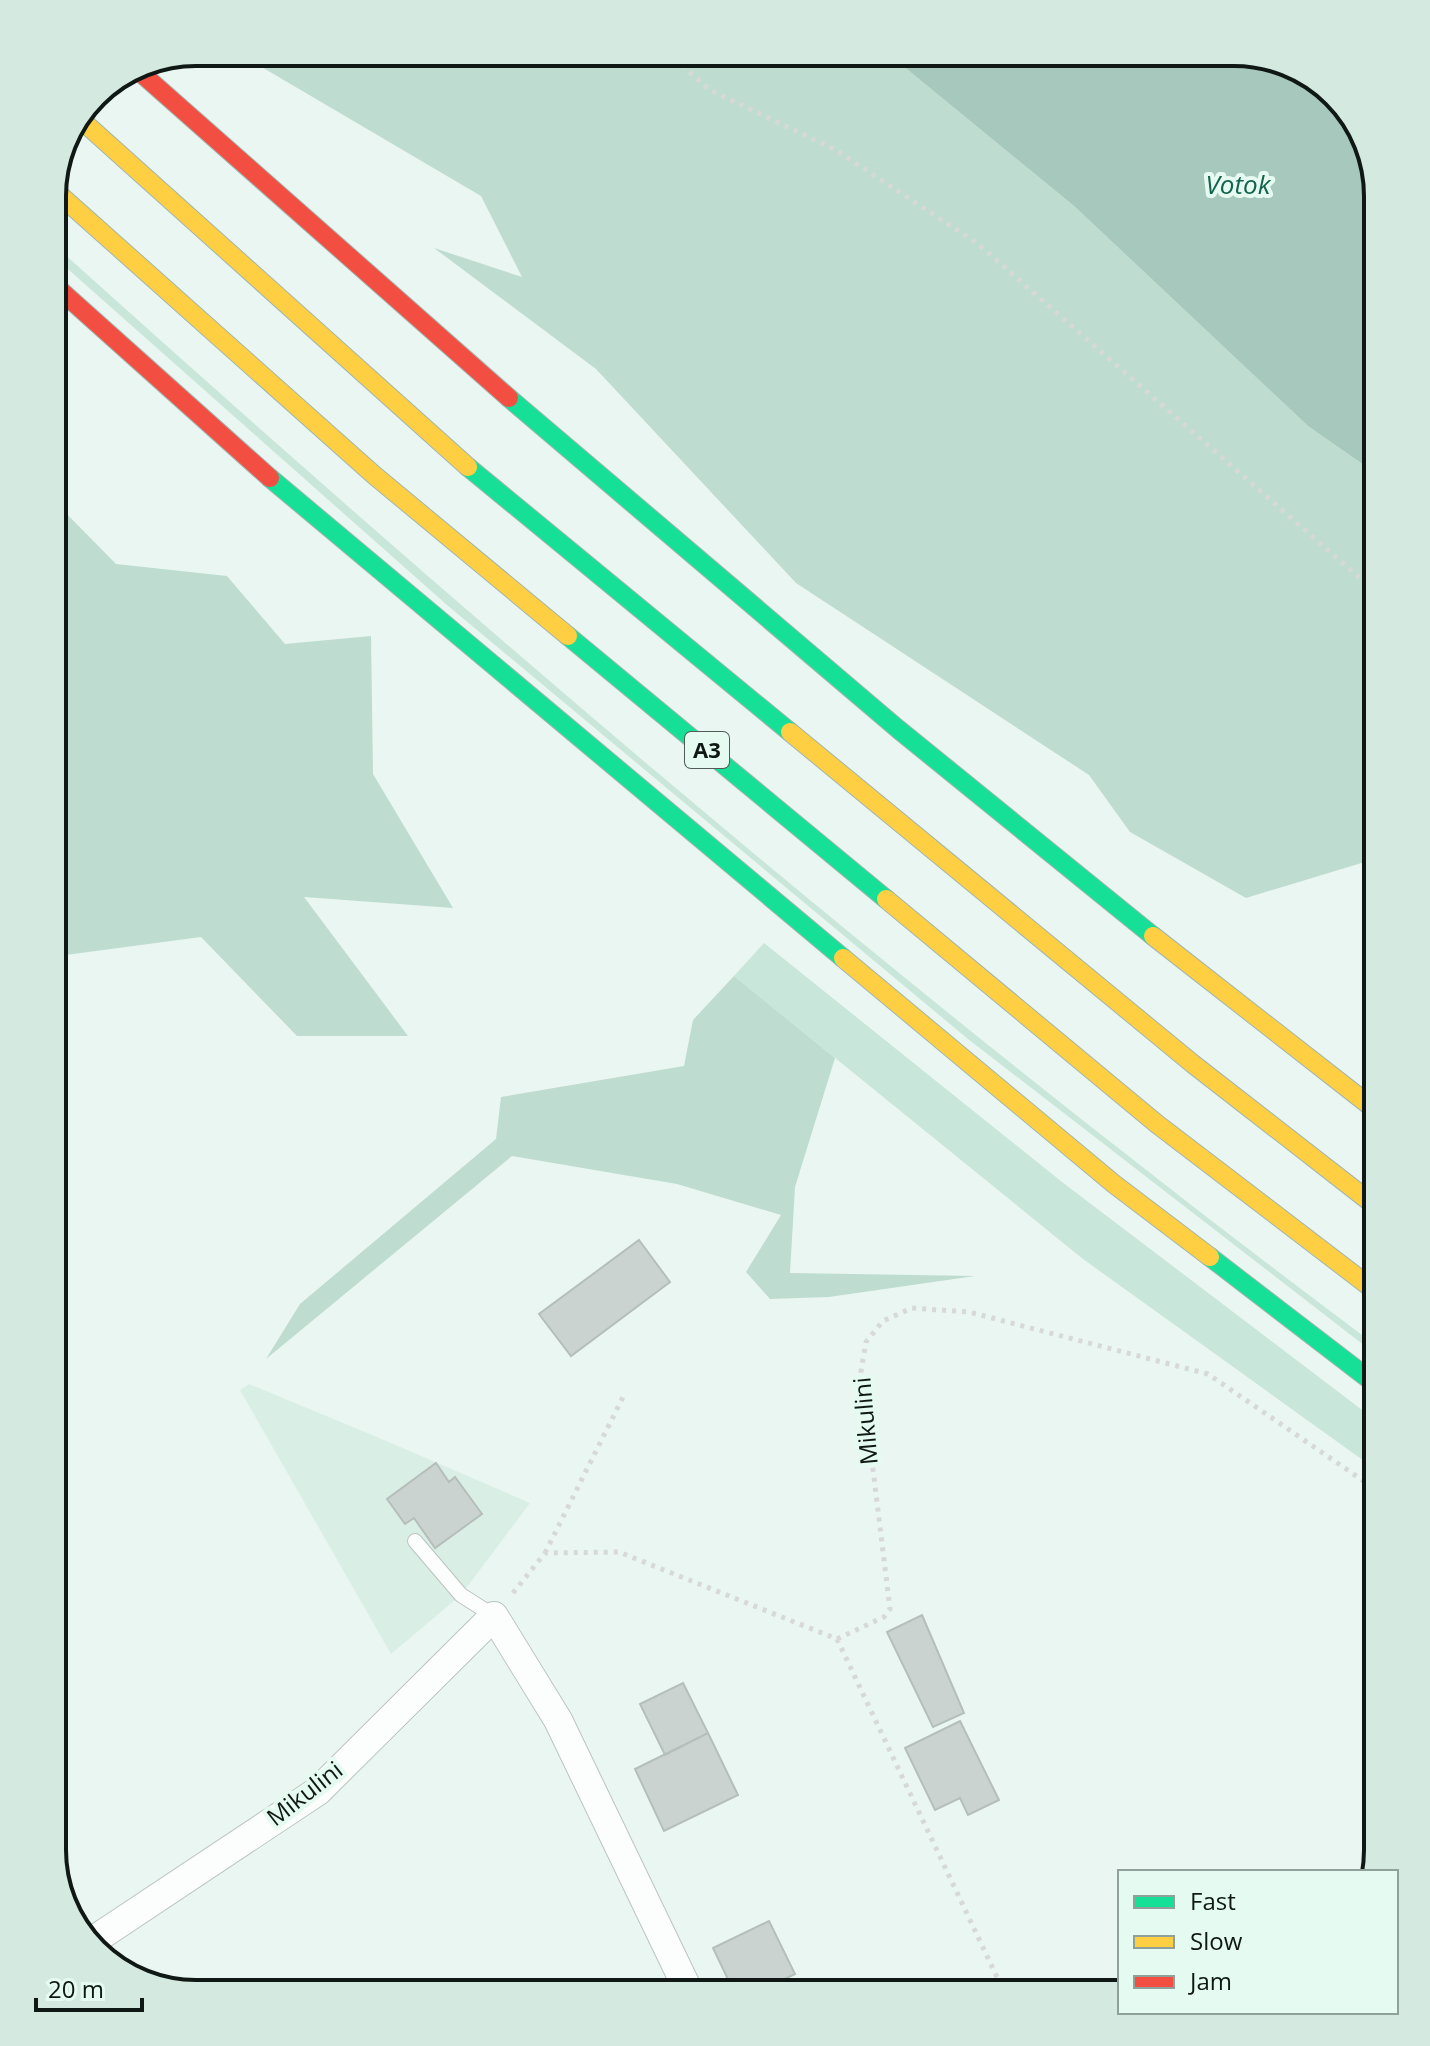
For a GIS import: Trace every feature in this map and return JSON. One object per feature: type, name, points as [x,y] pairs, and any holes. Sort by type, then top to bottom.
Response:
[{"type":"highway","points":[[145,77],[331,246],[792,641],[1239,1007],[1364,1101]]},
{"type":"highway","points":[[223,120],[331,246]]},
{"type":"highway","points":[[87,125],[448,450],[1193,1064],[1364,1197]]},
{"type":"highway","name":"A3","points":[[66,201],[374,475],[1157,1124],[1364,1282]]},
{"type":"highway","points":[[66,295],[369,565],[1114,1184],[1364,1375]]},
{"type":"street","name":"Mikulini","points":[[99,1936],[318,1791],[494,1616]]},
{"type":"street","points":[[494,1616],[558,1720],[683,1980]]},
{"type":"lane","points":[[415,1541],[461,1595],[494,1616]]},
{"type":"path","points":[[683,66],[710,90],[834,149],[978,244],[1364,582]]},
{"type":"path","name":"Mikulini","points":[[837,1639],[884,1617],[890,1609],[861,1371],[866,1342],[883,1321],[912,1308],[969,1312],[1208,1374],[1364,1481]]},
{"type":"path","points":[[494,1616],[545,1553],[624,1395]]},
{"type":"path","points":[[545,1553],[619,1552],[837,1639],[998,1980]]},
{"type":"shaded area","points":[[260,66],[903,66],[1074,206],[1308,426],[1364,465],[1364,862],[1246,898],[1130,832],[1089,775],[796,583],[596,369],[434,248],[522,277],[481,196]]},
{"type":"shaded area","points":[[66,256],[374,530],[702,810],[1036,1084],[1364,1336],[1364,1345],[968,1039],[447,605],[66,267]]},
{"type":"shaded area","points":[[66,513],[116,564],[227,576],[285,644],[371,636],[373,774],[453,908],[304,897],[408,1036],[297,1036],[201,937],[66,955]]},
{"type":"shaded area","points":[[764,943],[1062,1182],[1364,1411],[1364,1461],[1083,1259],[734,976]]},
{"type":"shaded area","points":[[734,976],[835,1058],[795,1187],[790,1273],[975,1276],[829,1297],[770,1299],[746,1272],[781,1215],[677,1184],[512,1156],[266,1359],[300,1304],[496,1139],[501,1097],[684,1066],[693,1020]]},
{"type":"shaded area","points":[[249,1384],[530,1503],[461,1595],[391,1654],[240,1390]]},
{"type":"water","name":"Votok","points":[[903,66],[1243,66],[1260,68],[1299,83],[1326,104],[1347,131],[1360,162],[1363,179],[1364,465],[1308,426],[1074,206]]},
{"type":"building","points":[[639,1240],[670,1282],[571,1356],[539,1314]]},
{"type":"building","points":[[436,1463],[449,1482],[455,1477],[482,1514],[435,1548],[414,1518],[405,1524],[387,1499]]},
{"type":"building","points":[[922,1615],[964,1713],[933,1727],[887,1632]]},
{"type":"building","points":[[683,1683],[708,1733],[665,1755],[640,1704]]},
{"type":"building","points":[[960,1721],[999,1800],[968,1815],[960,1798],[935,1810],[905,1748]]},
{"type":"building","points":[[708,1733],[738,1795],[664,1831],[635,1769]]},
{"type":"building","points":[[769,1921],[795,1974],[783,1980],[728,1980],[713,1948]]},
{"type":"traffic: fast","points":[[509,398],[898,729],[1153,936]]},
{"type":"traffic: fast","points":[[468,467],[790,732]]},
{"type":"traffic: fast","points":[[270,478],[843,958]]},
{"type":"traffic: fast","points":[[568,636],[886,899]]},
{"type":"traffic: fast","points":[[1210,1257],[1364,1375]]},
{"type":"traffic: slow","points":[[87,125],[468,467]]},
{"type":"traffic: slow","points":[[66,200],[374,475],[568,636]]},
{"type":"traffic: slow","points":[[790,732],[1193,1064],[1364,1197]]},
{"type":"traffic: slow","points":[[886,899],[1157,1124],[1364,1282]]},
{"type":"traffic: slow","points":[[1153,936],[1364,1101]]},
{"type":"traffic: slow","points":[[843,958],[1114,1184],[1210,1257]]},
{"type":"traffic: jam","points":[[145,77],[509,398]]},
{"type":"traffic: jam","points":[[66,296],[270,478]]}]
